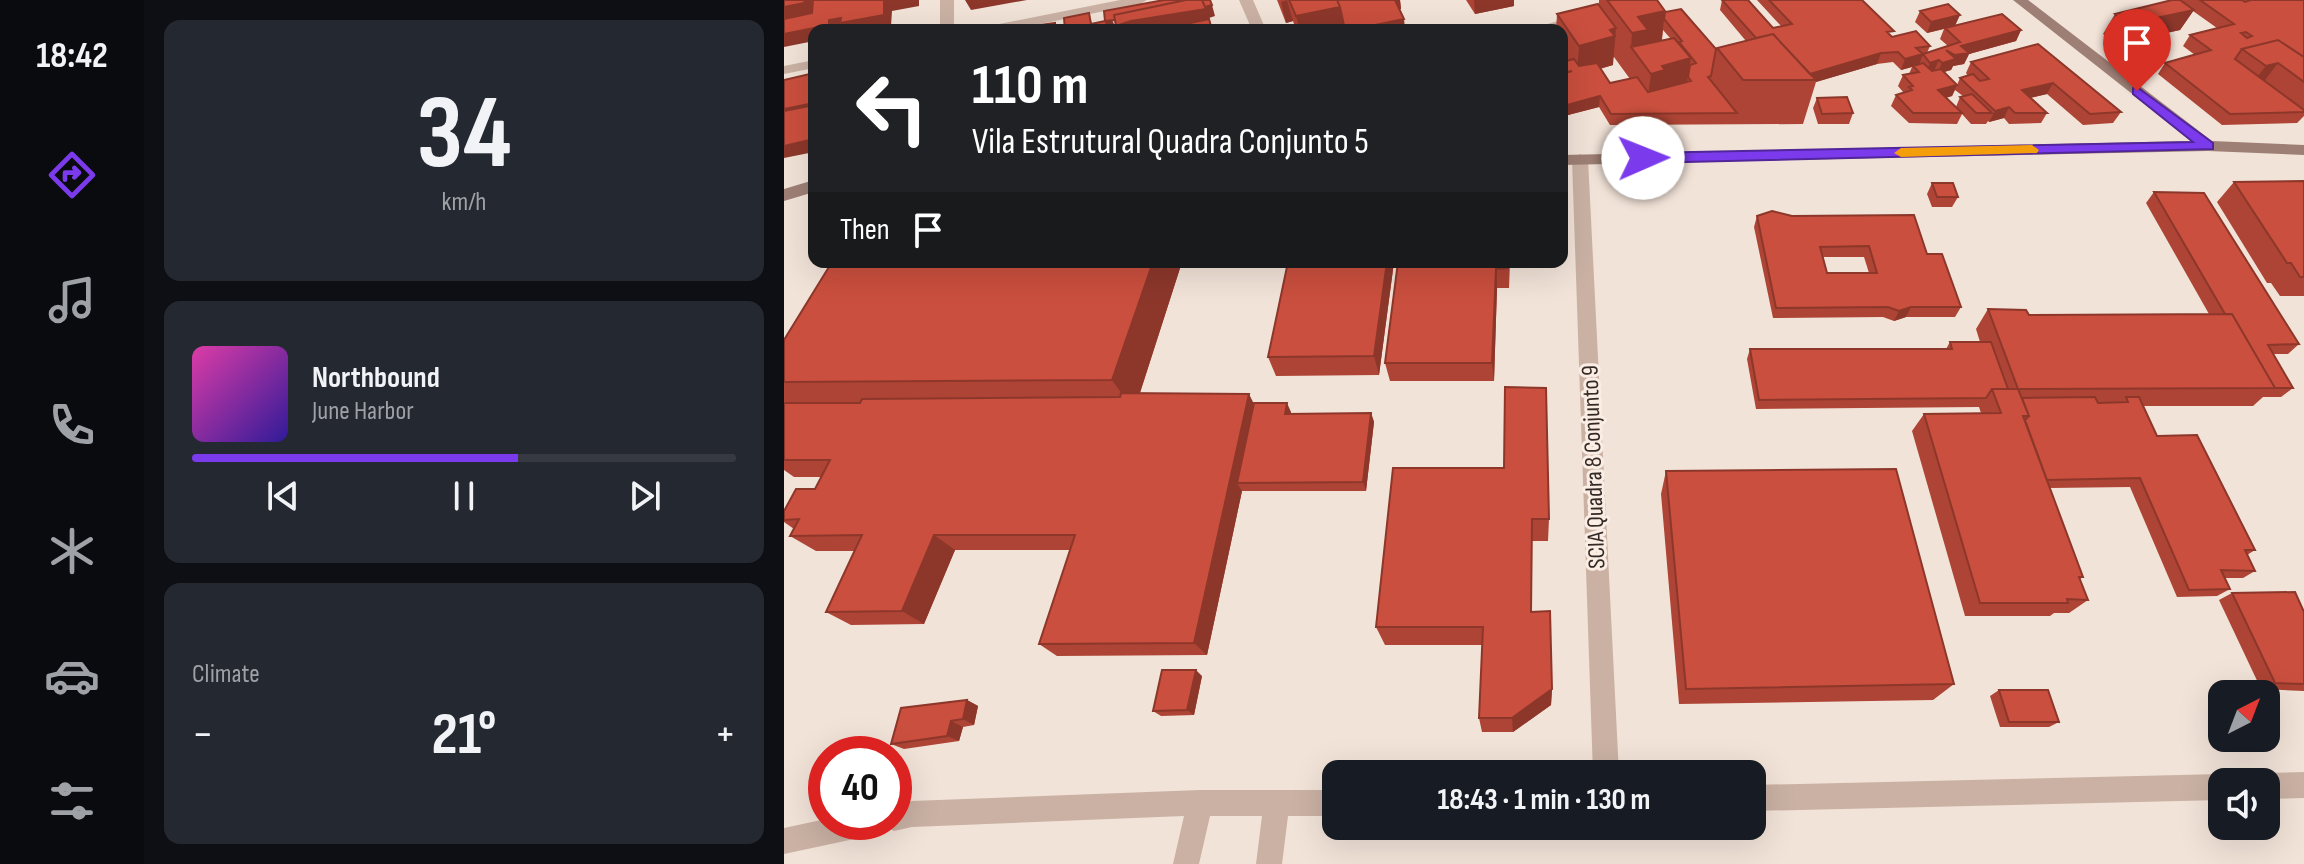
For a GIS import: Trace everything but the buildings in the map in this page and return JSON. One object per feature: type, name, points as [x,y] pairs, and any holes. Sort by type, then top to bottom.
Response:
[{"type":"street","points":[[947,0],[947,24]]},
{"type":"street","points":[[1019,24],[1140,0]]},
{"type":"street","points":[[1246,0],[1256,24]]},
{"type":"street","points":[[2020,0],[2208,146]]},
{"type":"street","points":[[1557,24],[1594,15]]},
{"type":"street","points":[[784,70],[808,65]]},
{"type":"street","points":[[1571,160],[2208,146],[2304,150]]},
{"type":"street","points":[[2267,149],[2304,161]]},
{"type":"street","name":"SCIA Quadra 8 Conjunto 9","points":[[1571,160],[1605,760]]},
{"type":"street","points":[[784,195],[808,188]]},
{"type":"street","points":[[2280,786],[2304,785]]},
{"type":"street","points":[[1766,798],[2208,787]]},
{"type":"street","points":[[1186,864],[1200,803]]},
{"type":"street","points":[[912,814],[1200,803],[1322,803]]},
{"type":"street","points":[[1269,864],[1277,803]]},
{"type":"street","points":[[784,841],[808,836]]},
{"type":"slow traffic","points":[[1901,153],[2032,150]]},
{"type":"route","points":[[1643,158],[2208,146],[2137,91]]}]
